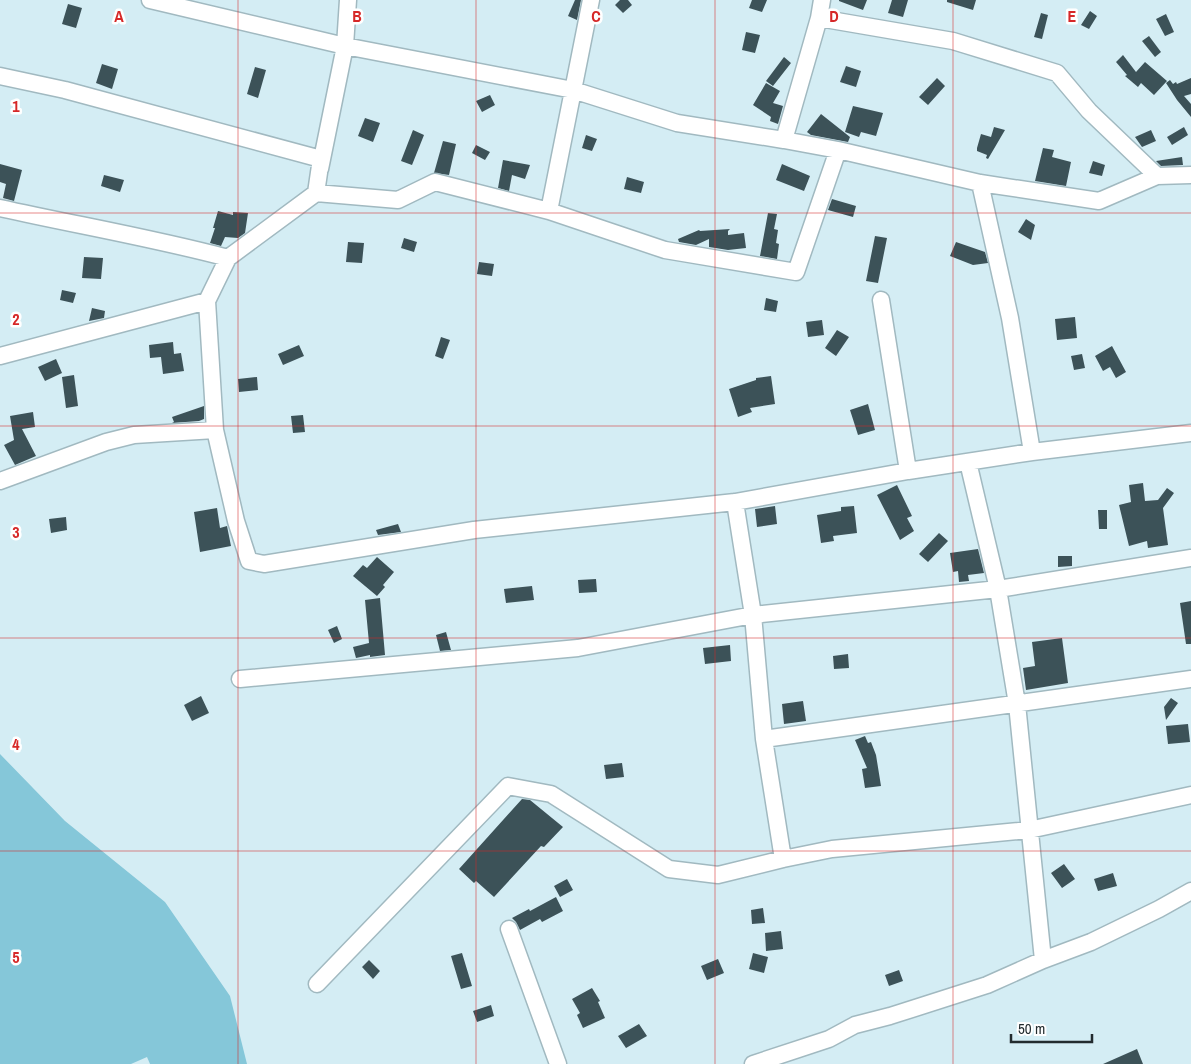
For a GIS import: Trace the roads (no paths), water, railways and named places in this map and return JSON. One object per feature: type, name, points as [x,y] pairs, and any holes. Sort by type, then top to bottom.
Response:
[{"type":"street","points":[[150,0],[345,46],[573,90],[677,123],[838,150],[980,183],[1099,201],[1157,176],[1191,175]]},
{"type":"street","points":[[316,193],[345,46],[348,0]]},
{"type":"street","points":[[549,211],[591,0]]},
{"type":"street","points":[[784,140],[819,18],[822,0]]},
{"type":"street","points":[[819,18],[953,41],[1057,73],[1089,110],[1157,176]]},
{"type":"street","points":[[0,76],[65,90],[321,159],[316,193]]},
{"type":"street","points":[[838,150],[796,272],[665,250],[549,211],[435,182],[398,200],[316,193],[228,258],[207,301],[215,430],[236,522],[249,561],[264,564],[474,530],[735,502],[908,471],[1032,452],[1191,433]]},
{"type":"street","points":[[980,183],[1010,318],[1032,452]]},
{"type":"street","points":[[0,208],[186,247],[228,258]]},
{"type":"street","points":[[882,300],[908,471]]},
{"type":"street","points":[[0,356],[207,301]]},
{"type":"street","points":[[0,481],[106,442],[134,435],[215,430]]},
{"type":"street","points":[[968,462],[998,589],[1017,704],[1043,960]]},
{"type":"street","points":[[735,502],[753,615],[764,739],[783,859]]},
{"type":"street","points":[[240,679],[578,648],[753,615],[998,589],[1191,558]]},
{"type":"street","points":[[764,739],[1191,679]]},
{"type":"street","points":[[317,984],[508,786],[552,794],[669,868],[718,875],[832,849],[1029,830],[1191,795]]},
{"type":"street","points":[[753,1064],[829,1039],[854,1025],[987,986],[1159,910],[1191,891]]},
{"type":"street","points":[[510,929],[558,1064]]}]
